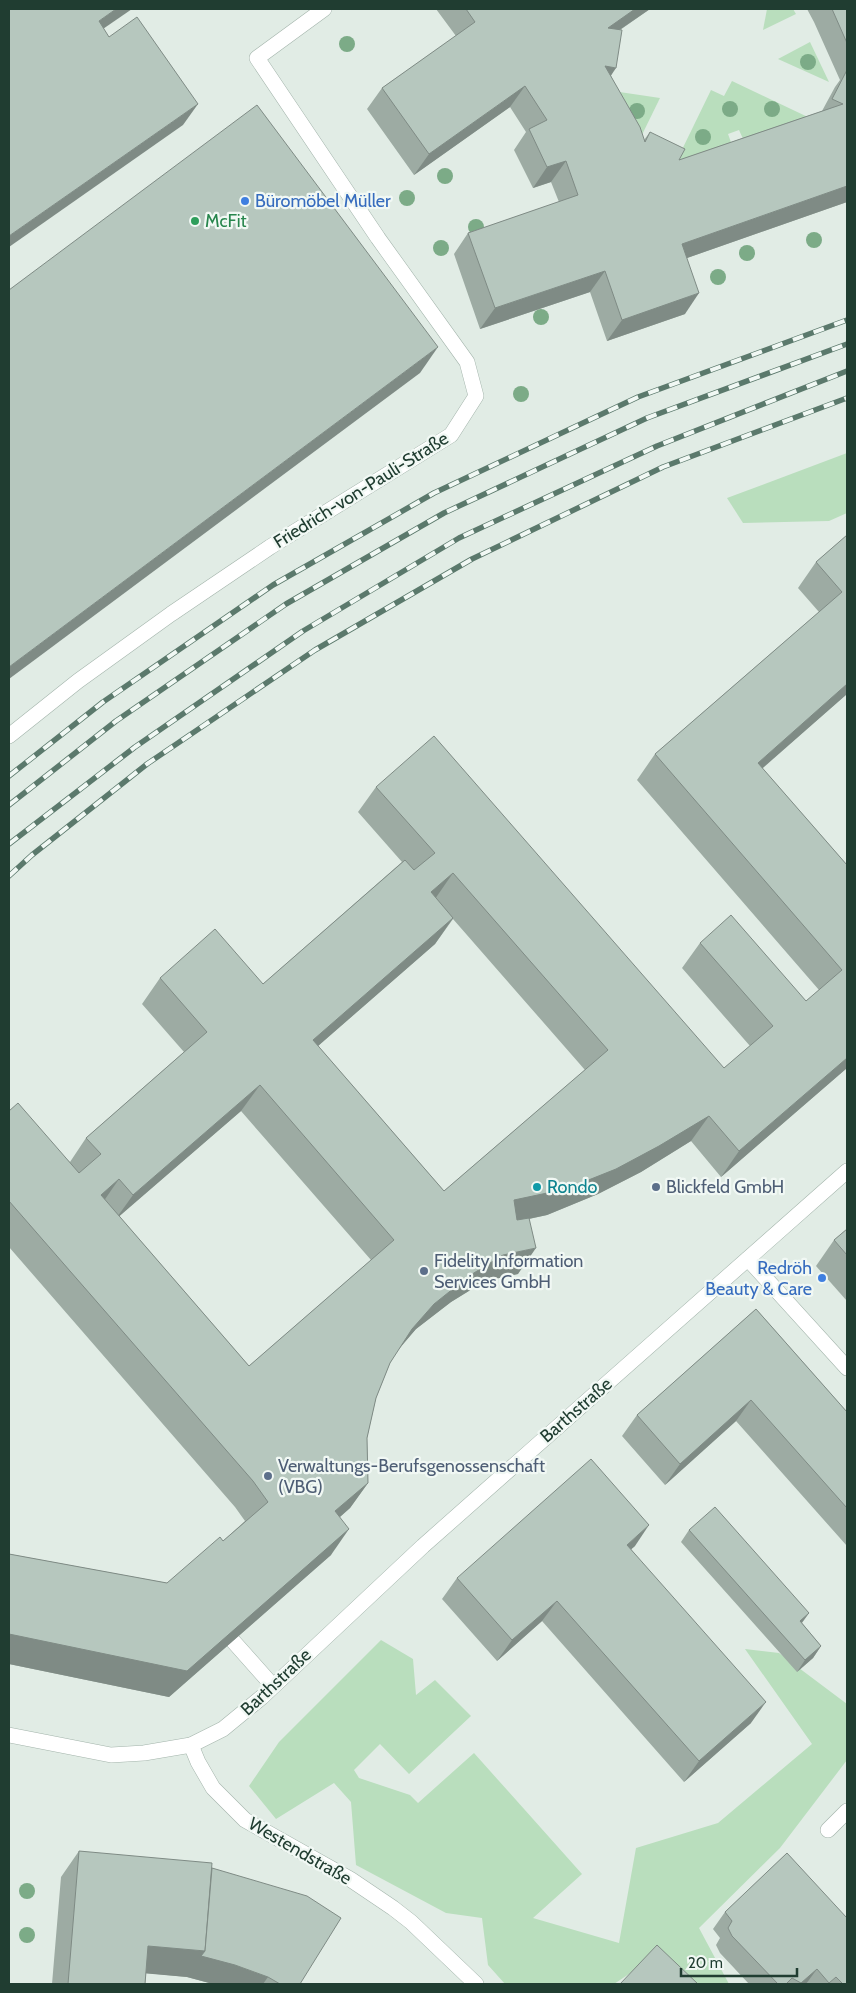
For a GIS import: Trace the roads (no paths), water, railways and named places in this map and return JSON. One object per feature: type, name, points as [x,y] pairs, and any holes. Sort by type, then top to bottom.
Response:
[{"type":"street","name":"Friedrich-von-Pauli-Straße","points":[[9,736],[78,681],[270,547],[452,436],[476,396],[467,362],[378,238],[257,58],[324,9]]},
{"type":"street","name":"Barthstraße","points":[[191,1745],[223,1729],[273,1686],[423,1546],[847,1171]]},
{"type":"street","points":[[748,1259],[847,1368]]},
{"type":"street","points":[[233,1641],[273,1686]]},
{"type":"street","points":[[9,1735],[111,1755],[144,1753],[191,1745]]},
{"type":"street","name":"Westendstraße","points":[[191,1745],[198,1762],[213,1788],[245,1820],[350,1879],[393,1908],[411,1922],[476,1984]]},
{"type":"street","points":[[828,1830],[847,1811]]},
{"type":"railway","points":[[9,776],[103,702],[273,585],[434,493],[638,397],[847,320]]},
{"type":"railway","points":[[9,805],[116,721],[286,604],[444,513],[647,418],[847,344]]},
{"type":"railway","points":[[9,844],[135,747],[303,631],[459,538],[657,446],[847,371]]},
{"type":"railway","points":[[9,876],[32,855],[147,764],[315,650],[472,559],[663,467],[847,398]]},
{"type":"place","name":"Büromöbel Müller","points":[[245,201]]},
{"type":"place","name":"McFit","points":[[195,221]]},
{"type":"place","name":"Rondo","points":[[537,1187]]},
{"type":"place","name":"Blickfeld GmbH","points":[[656,1187]]},
{"type":"place","name":"Fidelity Information Services GmbH","points":[[424,1271]]},
{"type":"place","name":"Redröh Beauty & Care","points":[[822,1278]]},
{"type":"place","name":"Verwaltungs-Berufsgenossenschaft (VBG)","points":[[268,1476]]}]
